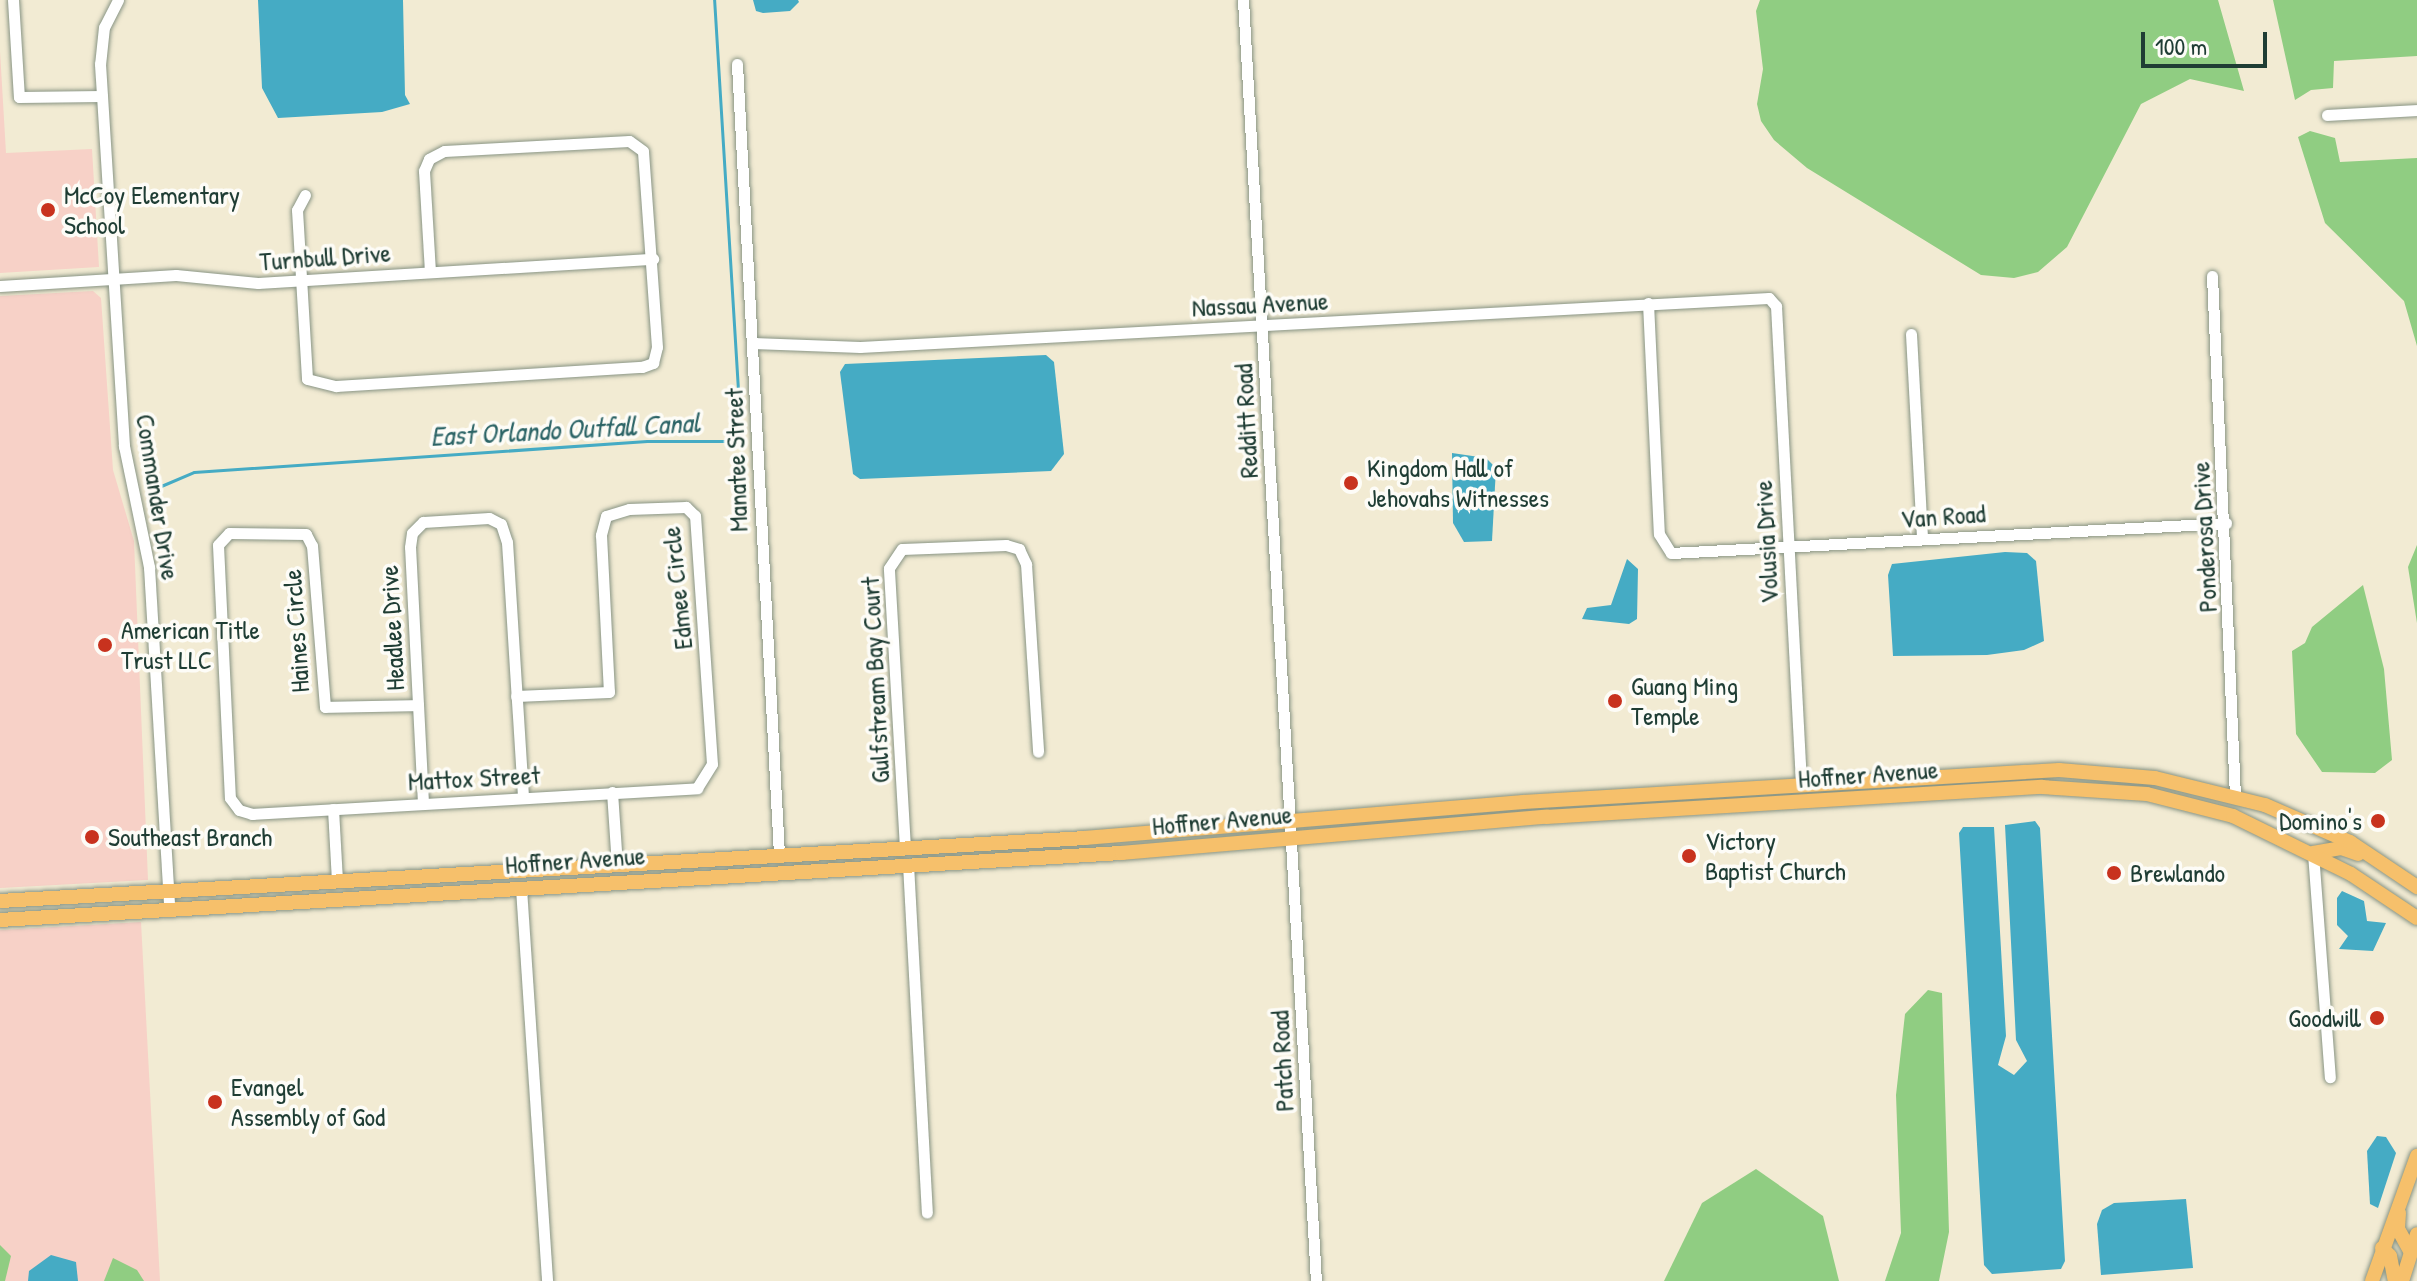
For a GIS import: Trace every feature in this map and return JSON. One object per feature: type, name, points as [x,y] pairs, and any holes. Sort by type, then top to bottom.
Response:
[{"type":"main road","name":"Hoffner Avenue","points":[[0,901],[958,845],[1536,801],[1923,777],[2089,771],[2155,778],[2235,796],[2310,822],[2384,861],[2416,886]]},
{"type":"main road","points":[[1822,801],[1832,792],[1909,786],[1923,777]]},
{"type":"main road","points":[[1720,807],[1732,800],[1792,796],[1801,785]]},
{"type":"main road","name":"Hoffner Avenue","points":[[0,920],[908,864],[1291,839],[1597,814],[2042,787],[2110,790],[2198,805],[2313,853],[2388,895],[2417,918]]},
{"type":"main road","points":[[1597,814],[1608,807],[1635,805],[1654,794]]},
{"type":"main road","points":[[1476,823],[1493,810],[1536,801]]},
{"type":"main road","points":[[2198,805],[2279,825],[2310,822]]},
{"type":"main road","points":[[908,864],[958,845]]},
{"type":"main road","points":[[846,868],[886,859],[905,848]]},
{"type":"main road","points":[[2313,853],[2341,848],[2354,852],[2416,886]]},
{"type":"main road","points":[[638,881],[659,869],[724,864],[733,858]]},
{"type":"main road","points":[[521,888],[531,880],[599,877],[617,865]]},
{"type":"main road","points":[[2372,1281],[2417,1156]]},
{"type":"main road","points":[[2400,1201],[2398,1229],[2411,1252]]},
{"type":"main road","points":[[2402,1281],[2417,1234]]},
{"type":"main road","points":[[2382,1248],[2390,1256],[2395,1281]]},
{"type":"street","points":[[13,0],[19,97],[102,96]]},
{"type":"street","name":"Commander Drive","points":[[118,0],[103,36],[102,96],[124,446],[148,553],[169,908]]},
{"type":"street","name":"Redditt Road","points":[[1243,0],[1291,839]]},
{"type":"street","name":"Manatee Street","points":[[737,64],[779,855]]},
{"type":"street","points":[[2327,115],[2417,110]]},
{"type":"street","points":[[305,195],[297,210],[307,379],[322,386],[642,367],[653,363],[657,347],[647,165],[643,151],[629,141],[444,151],[429,159],[424,171],[430,272]]},
{"type":"street","name":"Turnbull Drive","points":[[0,286],[176,275],[231,284],[653,259]]},
{"type":"street","name":"Ponderosa Drive","points":[[2212,276],[2226,523],[2235,796]]},
{"type":"street","name":"Nassau Avenue","points":[[753,343],[860,347],[1769,298]]},
{"type":"street","name":"Volusia Drive","points":[[1769,298],[1776,306],[1801,785]]},
{"type":"street","name":"Van Road","points":[[1648,303],[1659,534],[1665,549],[1680,556],[2226,523]]},
{"type":"street","points":[[1911,334],[1922,539]]},
{"type":"street","name":"Edmee Circle","points":[[516,696],[609,692],[601,535],[606,516],[629,509],[686,507],[695,516],[698,534],[712,764],[707,777]]},
{"type":"street","name":"Headlee Drive","points":[[423,803],[410,547],[412,533],[423,522],[489,518],[501,524],[507,542],[523,797]]},
{"type":"street","name":"Haines Circle","points":[[239,810],[230,798],[216,556],[218,545],[229,533],[306,534],[312,546],[325,707],[418,705]]},
{"type":"street","name":"Gulfstream Bay Court","points":[[905,848],[889,568],[902,549],[1006,545],[1019,549],[1026,564],[1038,752]]},
{"type":"street","name":"Mattox Street","points":[[239,810],[252,814],[697,788],[707,777]]},
{"type":"street","points":[[612,792],[617,865]]},
{"type":"street","points":[[333,809],[337,881]]},
{"type":"street","name":"Patch Road","points":[[1291,839],[1316,1281]]},
{"type":"street","points":[[2313,853],[2330,1077]]},
{"type":"street","points":[[908,864],[927,1212]]},
{"type":"street","points":[[521,888],[547,1281]]},
{"type":"shaded area","name":"McCoy Elementary School","points":[[0,51],[6,153],[92,149],[99,267],[0,273]]},
{"type":"shaded area","points":[[93,291],[101,298],[113,470],[134,541],[148,880],[0,888],[0,296]]},
{"type":"shaded area","points":[[141,922],[160,1281],[0,1281],[0,930]]},
{"type":"green space","points":[[1760,0],[2218,0],[2244,91],[2190,79],[2141,104],[2067,247],[2038,272],[2014,278],[1981,275],[1807,168],[1774,140],[1761,121],[1757,104],[1763,69],[1756,11]]},
{"type":"green space","points":[[2273,0],[2417,0],[2417,56],[2334,61],[2333,88],[2311,90],[2295,100]]},
{"type":"green space","points":[[2310,131],[2335,138],[2340,162],[2417,158],[2417,346],[2404,301],[2325,223],[2298,137]]},
{"type":"green space","points":[[2417,545],[2417,623],[2408,567]]},
{"type":"green space","points":[[2363,585],[2384,669],[2392,760],[2375,773],[2322,772],[2296,734],[2292,651],[2305,643],[2312,627]]},
{"type":"green space","points":[[1928,990],[1942,993],[1949,1232],[1939,1281],[1885,1281],[1901,1233],[1896,1095],[1905,1014]]},
{"type":"green space","points":[[1756,1169],[1823,1216],[1839,1281],[1664,1281],[1702,1203]]},
{"type":"green space","points":[[0,1245],[11,1256],[5,1281],[0,1281]]},
{"type":"green space","points":[[113,1258],[137,1270],[144,1281],[104,1281]]},
{"type":"water","points":[[258,0],[403,0],[405,95],[410,104],[382,112],[278,118],[262,88]]},
{"type":"water","points":[[753,0],[799,2],[790,11],[763,13],[756,11]]},
{"type":"water","points":[[1046,355],[1054,362],[1064,454],[1051,471],[860,479],[853,474],[840,372],[845,364]]},
{"type":"water","points":[[1452,453],[1486,458],[1496,468],[1492,541],[1464,542],[1453,523]]},
{"type":"water","points":[[2005,552],[2027,553],[2036,561],[2044,641],[2024,650],[1987,655],[1893,656],[1888,575],[1892,564]]},
{"type":"water","points":[[1627,559],[1638,569],[1637,619],[1629,624],[1582,619],[1587,608],[1611,605]]},
{"type":"water","points":[[2035,821],[2040,828],[2065,1261],[2061,1269],[1992,1274],[1984,1265],[1959,833],[1963,827],[1994,827],[2006,1036],[1998,1065],[2014,1075],[2027,1061],[2016,1040],[2005,825]]},
{"type":"water","points":[[2342,891],[2364,901],[2367,921],[2386,923],[2373,951],[2339,949],[2348,936],[2337,925],[2337,898]]},
{"type":"water","points":[[2377,1136],[2386,1137],[2396,1153],[2378,1208],[2370,1204],[2367,1151]]},
{"type":"water","points":[[2186,1199],[2193,1268],[2101,1275],[2097,1224],[2102,1210],[2114,1203]]},
{"type":"water","points":[[51,1255],[76,1262],[78,1281],[28,1281],[29,1271]]},
{"type":"waterway","name":"East Orlando Outfall Canal","points":[[154,489],[194,472],[647,441],[727,441],[736,435],[738,390],[714,0]]},
{"type":"place","name":"McCoy Elementary School","points":[[48,210]]},
{"type":"place","name":"Kingdom Hall of Jehovahs Witnesses","points":[[1351,483]]},
{"type":"place","name":"American Title Trust LLC","points":[[105,645]]},
{"type":"place","name":"Guang Ming Temple","points":[[1615,701]]},
{"type":"place","name":"Domino's","points":[[2378,821]]},
{"type":"place","name":"Southeast Branch","points":[[92,837]]},
{"type":"place","name":"Victory Baptist Church","points":[[1689,856]]},
{"type":"place","name":"Brewlando","points":[[2114,873]]},
{"type":"place","name":"Goodwill","points":[[2377,1018]]},
{"type":"place","name":"Evangel Assembly of God","points":[[215,1102]]}]
